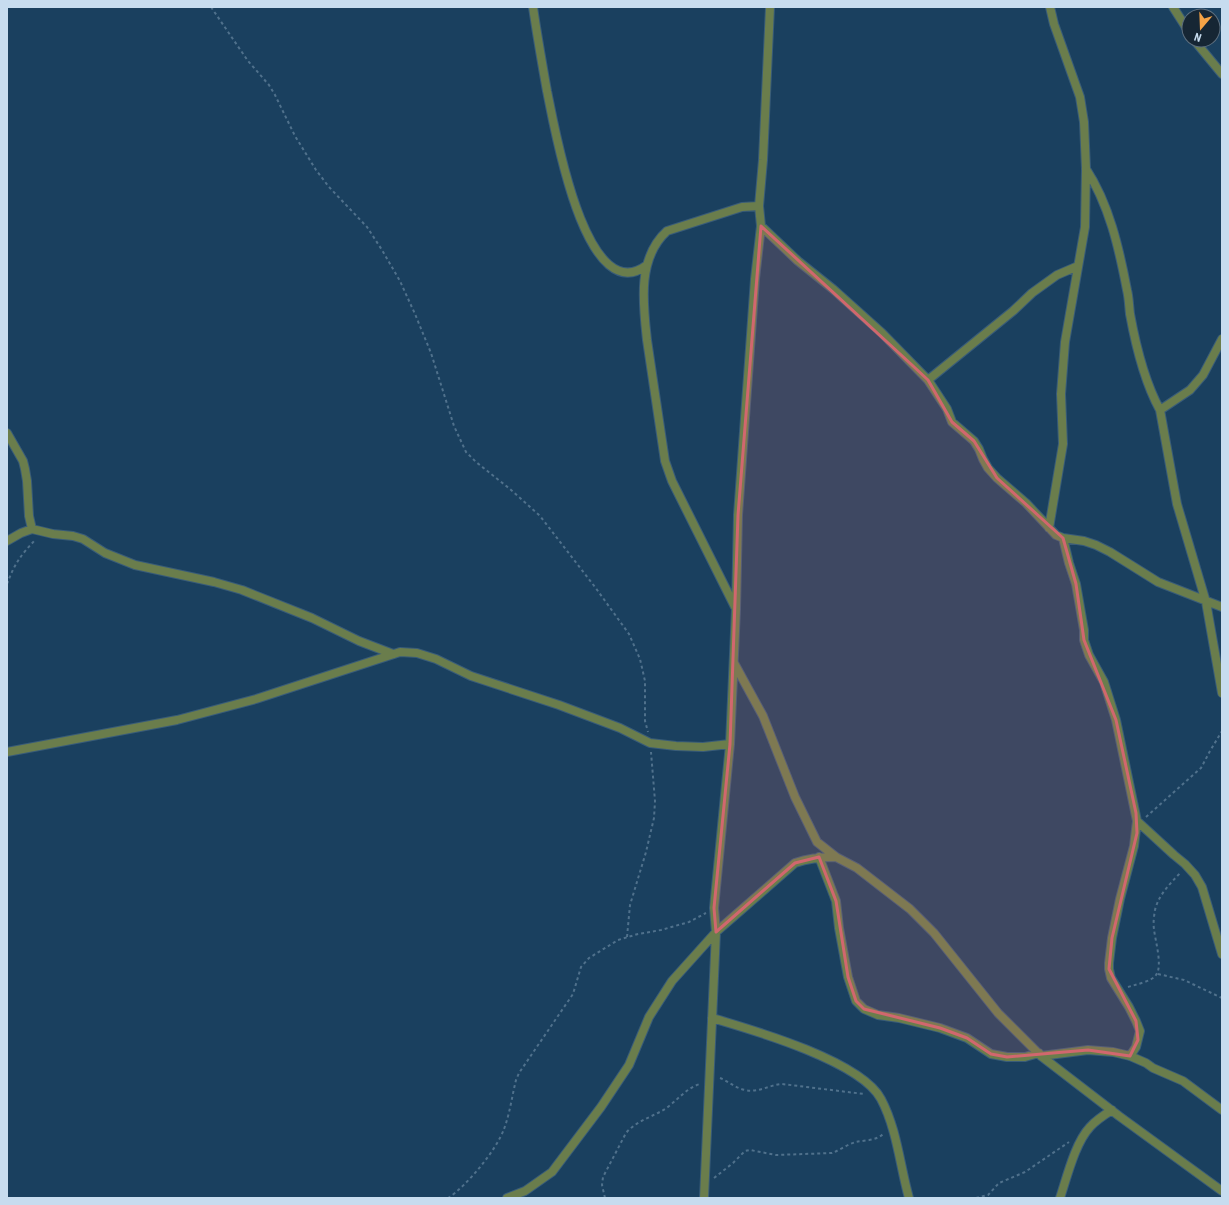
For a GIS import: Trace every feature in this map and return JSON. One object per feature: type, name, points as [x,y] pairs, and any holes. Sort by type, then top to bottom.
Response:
[{"type":"street","points":[[533,7],[536,30],[562,165],[575,205],[587,234],[597,252],[614,268],[623,272],[633,272],[642,269],[646,265],[660,238],[667,231],[742,207],[759,206]]},
{"type":"street","points":[[704,1198],[716,932],[714,908],[730,744],[739,508],[754,279],[761,226],[759,206],[763,160],[770,7]]},
{"type":"street","points":[[1049,528],[1063,444],[1061,394],[1065,342],[1085,227],[1086,169],[1084,122],[1080,97],[1054,24],[1050,7]]},
{"type":"street","points":[[1173,7],[1181,20]]},
{"type":"street","points":[[1201,48],[1222,74]]},
{"type":"street","points":[[1086,169],[1102,198],[1110,220],[1127,290],[1130,313],[1141,359],[1154,399],[1160,410],[1177,504],[1206,602],[1222,692]]},
{"type":"street","points":[[761,226],[798,261],[833,289],[882,333],[928,380],[947,409],[952,422],[974,442],[992,473],[1026,503],[1056,535],[1063,538],[1084,541],[1096,545],[1158,582],[1222,607]]},
{"type":"street","points":[[646,265],[644,287],[645,320],[665,461],[672,481],[736,609]]},
{"type":"street","points":[[928,380],[1013,311],[1032,293],[1057,275],[1078,266]]},
{"type":"street","points":[[1160,410],[1190,390],[1203,375],[1222,339]]},
{"type":"street","points":[[7,433],[23,461],[28,481],[29,516],[32,529]]},
{"type":"street","points":[[7,541],[32,529],[53,534],[73,536],[83,539],[105,553],[135,565],[214,582],[242,590],[312,618],[360,641],[393,654]]},
{"type":"street","points":[[1063,538],[1076,584],[1084,630],[1084,640],[1089,655],[1104,682],[1116,720],[1139,822],[1120,899],[1112,938],[1109,963],[1111,978],[1129,1007],[1140,1031],[1136,1047],[1130,1056]]},
{"type":"street","points":[[7,752],[176,720],[256,699],[400,652],[417,653],[436,659],[471,676],[559,705],[620,728],[650,743],[703,747],[730,744]]},
{"type":"street","points":[[734,662],[763,716],[794,797],[817,842],[836,856],[857,868],[910,909],[934,933],[998,1014],[1040,1054],[1112,1110],[1222,1191]]},
{"type":"street","points":[[1139,822],[1185,864],[1202,887],[1222,954]]},
{"type":"street","points":[[506,1198],[525,1191],[552,1172],[601,1107],[630,1064],[649,1017],[672,981],[716,932],[795,863],[819,856],[836,856]]},
{"type":"street","points":[[819,856],[836,901],[839,928],[848,977],[856,1001],[864,1010],[878,1015],[899,1018],[940,1028],[967,1038],[991,1054],[1011,1057],[1025,1057],[1040,1054],[1088,1050],[1113,1052],[1130,1056],[1183,1081],[1222,1110]]},
{"type":"street","points":[[712,1018],[760,1032],[809,1051],[856,1075],[871,1085],[881,1098],[891,1125],[909,1198]]},
{"type":"street","points":[[1060,1198],[1084,1134],[1098,1119],[1112,1110]]},
{"type":"path","points":[[211,7],[248,61],[275,95],[295,136],[316,170],[329,187],[367,227],[386,256],[400,281],[431,353],[454,426],[466,452],[540,516],[629,634],[640,658],[645,681],[645,721],[650,743],[655,801],[654,818],[646,852],[630,905],[627,937]]},
{"type":"path","points":[[7,584],[14,566],[23,553],[44,532]]},
{"type":"path","points":[[1139,822],[1201,768],[1222,731]]},
{"type":"path","points":[[1118,989],[1149,980],[1157,974],[1158,953],[1154,928],[1155,911],[1167,886],[1181,872],[1185,864]]},
{"type":"path","points":[[448,1198],[467,1183],[483,1163],[504,1130],[519,1073],[573,994],[581,967],[588,958],[600,950],[627,937],[689,922],[714,908]]},
{"type":"path","points":[[1157,974],[1184,980],[1222,998]]},
{"type":"path","points":[[605,1198],[602,1184],[603,1177],[620,1142],[630,1127],[663,1110],[692,1086],[720,1078],[745,1090],[756,1090],[772,1084],[782,1084],[881,1098]]},
{"type":"path","points":[[704,1186],[733,1163],[745,1151],[750,1150],[776,1155],[832,1153],[853,1143],[881,1136],[891,1125]]},
{"type":"path","points":[[976,1198],[988,1195],[999,1183],[1025,1172],[1075,1138],[1084,1134]]},
{"type":"highlighted area","points":[[761,226],[928,380],[952,422],[974,441],[997,478],[1063,538],[1076,584],[1084,640],[1116,720],[1136,813],[1137,833],[1112,938],[1109,969],[1136,1021],[1138,1040],[1130,1056],[1088,1050],[1007,1057],[991,1054],[967,1038],[940,1028],[864,1009],[856,1001],[848,977],[836,901],[819,857],[795,863],[716,932],[714,908],[730,744],[738,515]]}]
